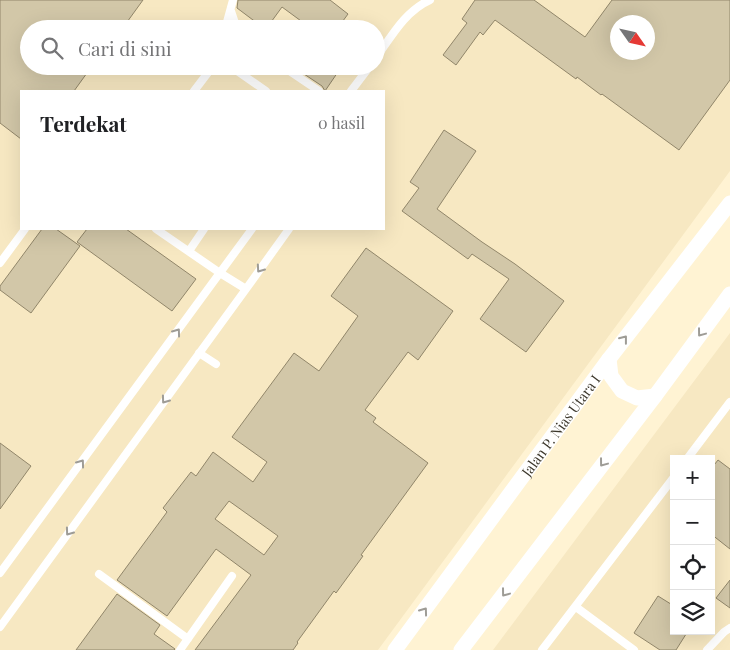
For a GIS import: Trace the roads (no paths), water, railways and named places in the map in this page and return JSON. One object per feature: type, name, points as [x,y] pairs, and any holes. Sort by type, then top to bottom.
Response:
[{"type":"street","name":"Jalan P. Nias Utara I","points":[[395,650],[610,358],[730,203]]},
{"type":"street","points":[[461,650],[655,396],[730,294]]},
{"type":"street","points":[[610,358],[611,376],[622,391],[637,398],[655,396]]},
{"type":"lane","points":[[228,20],[233,0]]},
{"type":"lane","points":[[385,45],[411,12],[430,0]]},
{"type":"lane","points":[[230,11],[234,20]]},
{"type":"lane","points":[[195,90],[206,75]]},
{"type":"lane","points":[[243,75],[265,90]]},
{"type":"lane","points":[[295,75],[318,90]]},
{"type":"lane","points":[[353,90],[364,75]]},
{"type":"lane","points":[[0,263],[25,230]]},
{"type":"lane","points":[[157,230],[246,289]]},
{"type":"lane","points":[[189,252],[203,230]]},
{"type":"lane","points":[[0,572],[251,230]]},
{"type":"lane","points":[[0,627],[287,230]]},
{"type":"lane","points":[[199,353],[216,364]]},
{"type":"lane","points":[[690,455],[730,402]]},
{"type":"lane","points":[[542,650],[670,482]]},
{"type":"lane","points":[[99,574],[188,639]]},
{"type":"lane","points":[[180,650],[232,576]]},
{"type":"lane","points":[[576,607],[634,650]]},
{"type":"lane","points":[[707,650],[730,628]]}]
